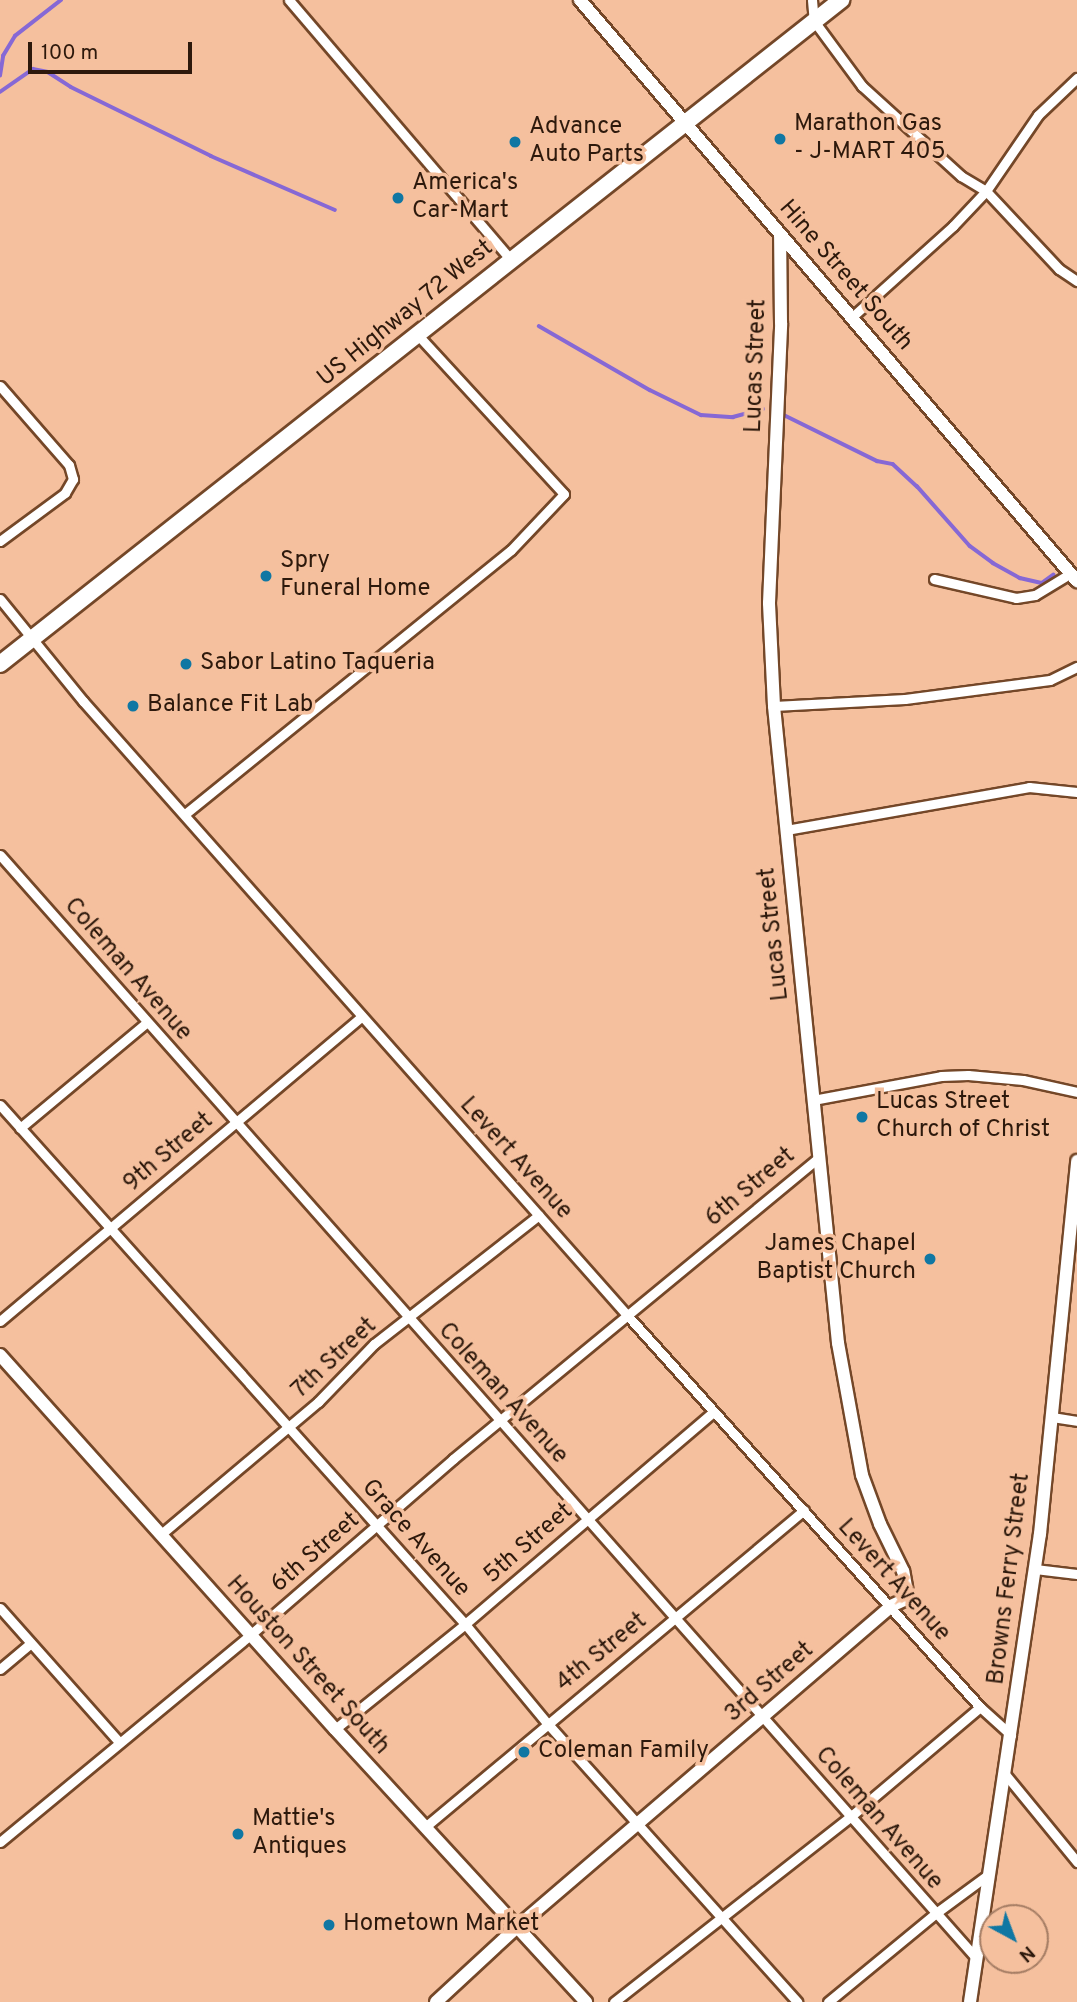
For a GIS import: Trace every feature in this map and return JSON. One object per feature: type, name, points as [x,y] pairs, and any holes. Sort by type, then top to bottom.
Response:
[{"type":"highway","name":"US Highway 72 West","points":[[0,664],[841,0]]},
{"type":"street","points":[[289,0],[511,260]]},
{"type":"street","name":"Hine Street South","points":[[580,0],[1074,577]]},
{"type":"street","points":[[812,0],[814,22],[862,86],[961,176],[986,191],[1059,269],[1077,281]]},
{"type":"street","points":[[852,317],[953,226],[986,191],[1038,115],[1077,78]]},
{"type":"street","name":"Lucas Street","points":[[780,234],[781,323],[769,603],[775,706],[818,1158],[838,1343],[850,1423],[870,1500],[908,1588],[908,1598],[891,1606]]},
{"type":"street","points":[[185,814],[511,550],[564,494],[418,335]]},
{"type":"street","points":[[0,386],[69,465],[73,479],[65,493],[0,541]]},
{"type":"street","points":[[934,579],[1016,598],[1035,595],[1074,577]]},
{"type":"street","name":"Levert Avenue","points":[[0,598],[83,701],[713,1412],[980,1707],[1011,1735]]},
{"type":"street","points":[[775,706],[905,699],[1051,680],[1077,667]]},
{"type":"street","points":[[786,830],[1029,788],[1077,792]]},
{"type":"street","name":"Coleman Avenue","points":[[0,855],[977,1959]]},
{"type":"street","name":"9th Street","points":[[0,1321],[362,1016]]},
{"type":"street","points":[[20,1128],[147,1022]]},
{"type":"street","points":[[813,1100],[941,1076],[968,1075],[1023,1080],[1077,1092]]},
{"type":"street","name":"Grace Avenue","points":[[0,1105],[465,1624],[547,1723],[723,1916],[797,2002]]},
{"type":"street","name":"6th Street","points":[[0,1842],[250,1636],[377,1525],[818,1158]]},
{"type":"street","name":"Browns Ferry Street","points":[[970,2002],[1035,1569],[1077,1167]]},
{"type":"street","name":"7th Street","points":[[160,1535],[288,1428],[374,1344],[539,1215]]},
{"type":"street","name":"Houston Street South","points":[[0,1355],[335,1730],[586,2002]]},
{"type":"street","name":"5th Street","points":[[335,1730],[465,1624],[713,1412]]},
{"type":"street","points":[[1052,1418],[1077,1420]]},
{"type":"street","name":"4th Street","points":[[425,1827],[804,1510]]},
{"type":"street","points":[[1035,1569],[1077,1574]]},
{"type":"street","name":"3rd Street","points":[[436,2002],[517,1927],[891,1606]]},
{"type":"street","points":[[0,1608],[120,1742]]},
{"type":"street","points":[[0,1669],[31,1643]]},
{"type":"street","points":[[614,2002],[850,1817],[980,1707]]},
{"type":"street","points":[[1005,1774],[1076,1861]]},
{"type":"street","points":[[828,2002],[936,1913],[989,1874]]},
{"type":"waterway","points":[[0,76],[3,56],[15,36],[61,0]]},
{"type":"waterway","points":[[0,92],[33,69],[48,72],[71,87],[211,156],[335,210]]},
{"type":"waterway","points":[[539,326],[650,390],[701,415],[733,417],[763,409]]},
{"type":"waterway","points":[[782,414],[877,461],[893,464],[917,486],[970,546],[993,563],[1020,578],[1042,583],[1053,575]]},
{"type":"place","name":"Marathon Gas - J-MART 405","points":[[780,139]]},
{"type":"place","name":"Advance Auto Parts","points":[[515,142]]},
{"type":"place","name":"America's Car-Mart","points":[[398,198]]},
{"type":"place","name":"Spry Funeral Home","points":[[266,576]]},
{"type":"place","name":"Sabor Latino Taqueria","points":[[186,664]]},
{"type":"place","name":"Balance Fit Lab","points":[[133,706]]},
{"type":"place","name":"Lucas Street Church of Christ","points":[[862,1117]]},
{"type":"place","name":"James Chapel Baptist Church","points":[[930,1259]]},
{"type":"place","name":"Coleman Family","points":[[524,1752]]},
{"type":"place","name":"Mattie's Antiques","points":[[238,1834]]},
{"type":"place","name":"Hometown Market","points":[[329,1925]]}]
